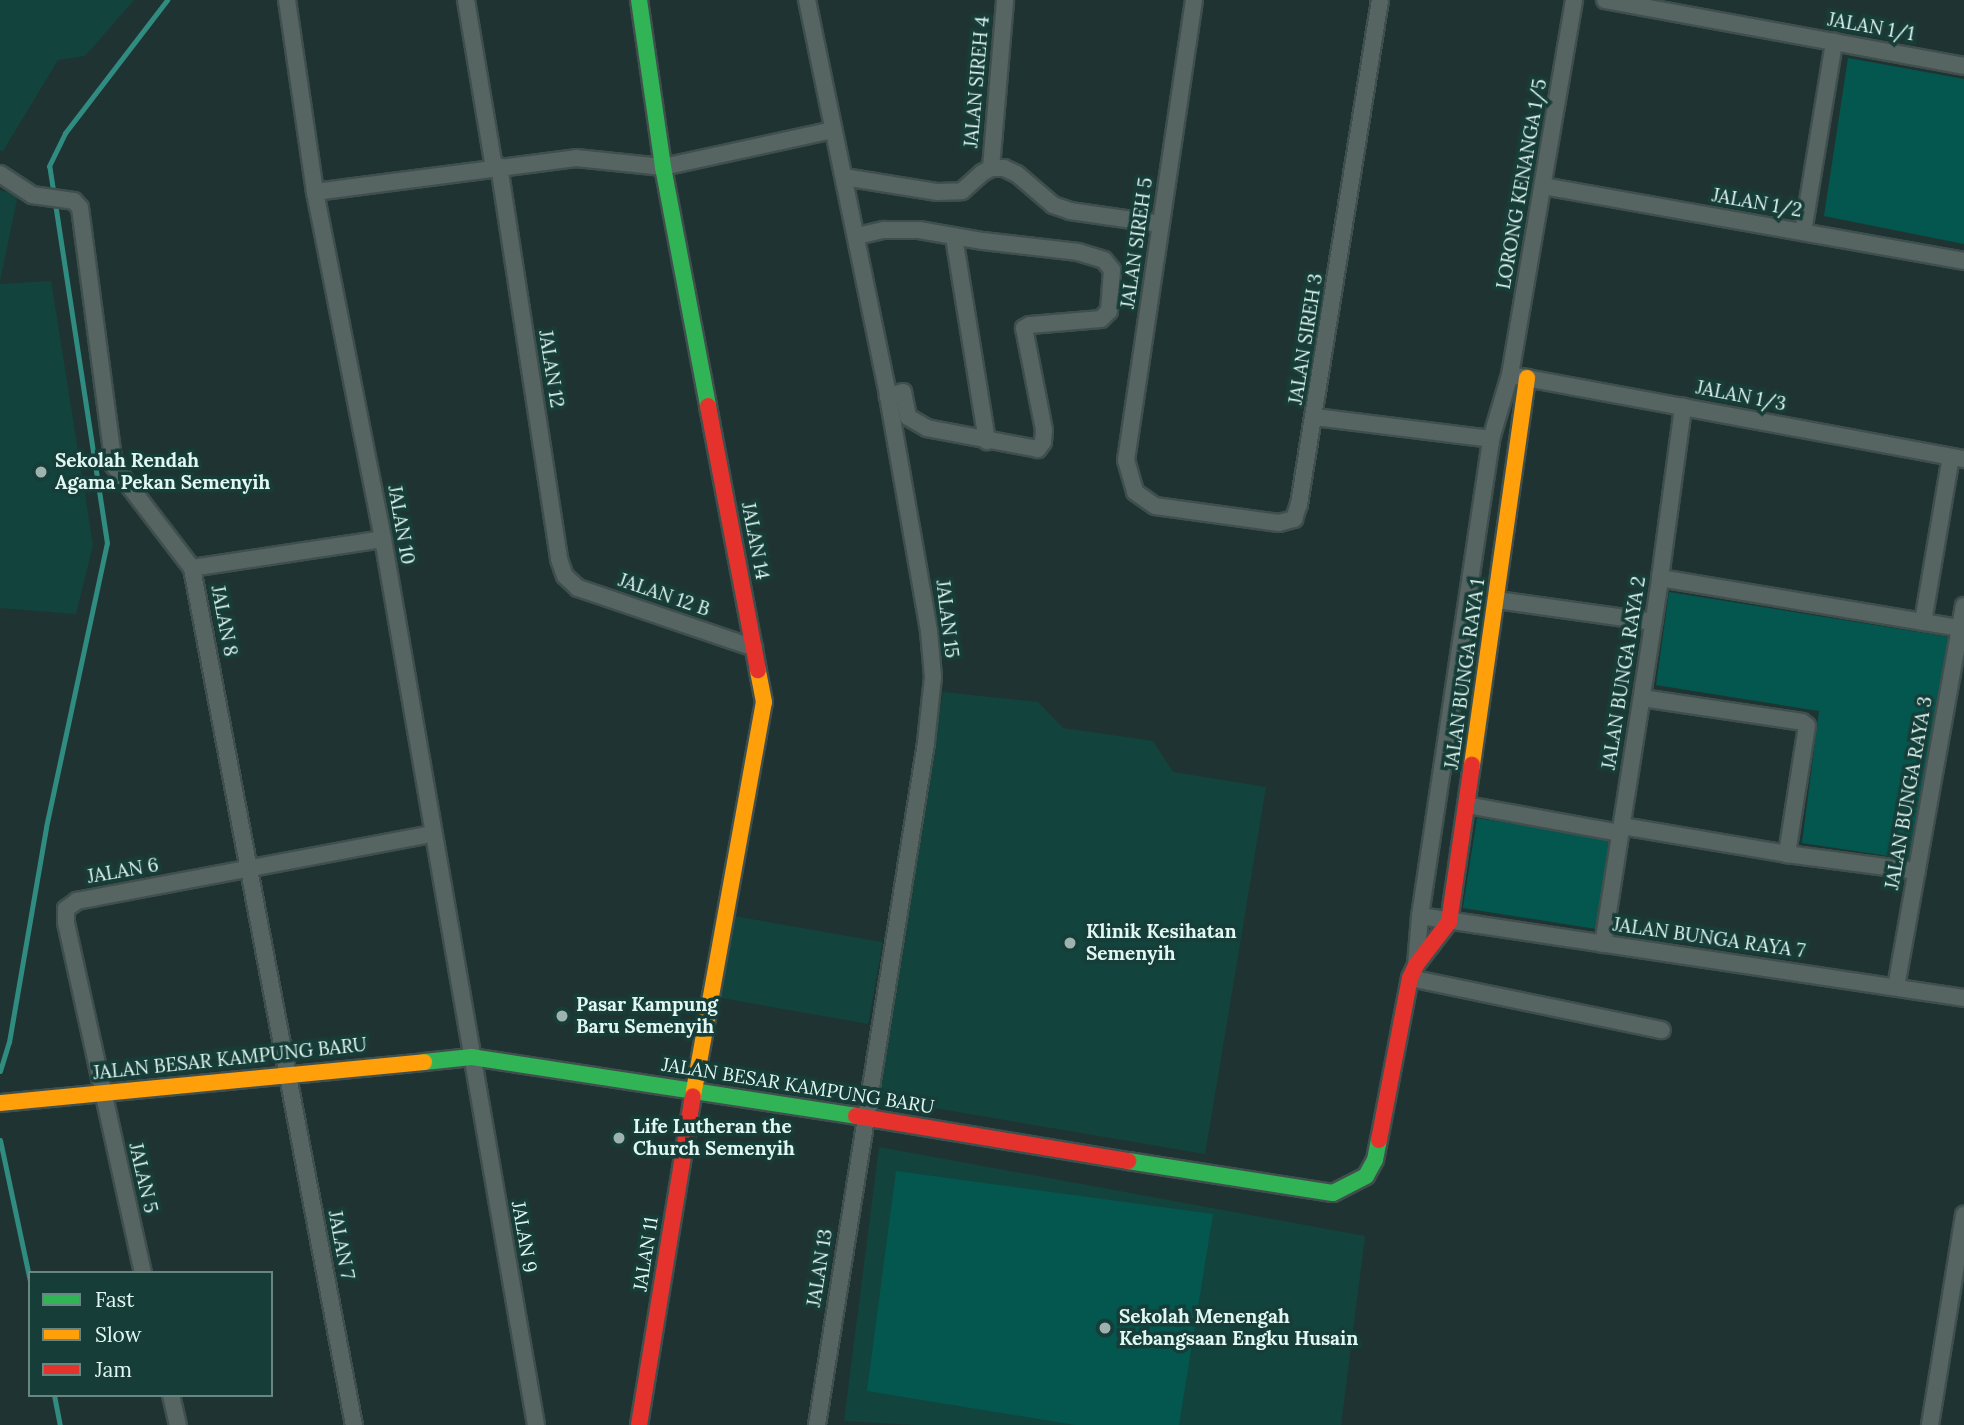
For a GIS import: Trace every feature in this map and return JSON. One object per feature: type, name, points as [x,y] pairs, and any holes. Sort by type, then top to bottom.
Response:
[{"type":"street","name":"JALAN 10","points":[[287,0],[315,192],[383,538],[472,1057]]},
{"type":"street","name":"JALAN 12","points":[[466,0],[497,166],[559,559],[565,576]]},
{"type":"street","name":"JALAN 14","points":[[639,0],[663,167],[764,702],[694,1090]]},
{"type":"street","name":"JALAN 15","points":[[807,0],[888,396],[923,591],[933,677],[926,743],[864,1117]]},
{"type":"street","name":"JALAN SIREH 4","points":[[991,169],[1005,0]]},
{"type":"street","name":"JALAN SIREH 5","points":[[1135,492],[1126,460],[1194,0]]},
{"type":"street","name":"JALAN SIREH 3","points":[[1135,492],[1155,506],[1279,523],[1294,519],[1299,505],[1314,417],[1380,0]]},
{"type":"street","name":"LORONG KENANGA 1/5","points":[[1413,972],[1491,439],[1510,375],[1574,0]]},
{"type":"street","name":"JALAN 1/1","points":[[1605,0],[1964,66]]},
{"type":"street","points":[[1803,232],[1834,42]]},
{"type":"street","points":[[315,192],[497,166],[576,158],[663,167],[832,130]]},
{"type":"street","points":[[844,177],[938,192],[961,191],[991,169],[1004,168],[1017,174],[1053,205],[1070,211],[1160,225]]},
{"type":"street","name":"JALAN 8","points":[[0,173],[32,195],[74,201],[80,208],[114,466],[192,568],[251,869],[286,1074]]},
{"type":"street","name":"JALAN 1/2","points":[[1543,186],[1964,261]]},
{"type":"street","points":[[857,236],[884,230],[919,230],[1078,251],[1104,260],[1112,270],[1109,311],[1101,319],[1030,325],[1024,328],[1044,430],[1043,442],[1038,449],[927,428],[908,417],[904,392],[888,396]]},
{"type":"street","points":[[954,236],[987,441]]},
{"type":"street","name":"JALAN 1/3","points":[[1510,375],[1958,458]]},
{"type":"street","name":"JALAN BUNGA RAYA 1","points":[[1413,972],[1449,922],[1527,378]]},
{"type":"street","name":"JALAN BUNGA RAYA 2","points":[[1603,944],[1643,698],[1683,407]]},
{"type":"street","points":[[1314,417],[1491,439]]},
{"type":"street","points":[[1923,622],[1958,458]]},
{"type":"street","points":[[192,568],[383,538]]},
{"type":"street","name":"JALAN 12 B","points":[[565,576],[578,589],[754,648]]},
{"type":"street","points":[[1660,578],[1960,628]]},
{"type":"street","points":[[1497,600],[1653,622]]},
{"type":"street","name":"JALAN BUNGA RAYA 3","points":[[1896,987],[1964,606]]},
{"type":"street","points":[[1643,698],[1802,722],[1807,726],[1787,854]]},
{"type":"street","points":[[1467,805],[1621,830],[1917,871]]},
{"type":"street","points":[[251,869],[432,834]]},
{"type":"street","name":"JALAN 6","points":[[102,1093],[66,922],[66,909],[77,901],[251,869]]},
{"type":"street","name":"JALAN BUNGA RAYA 7","points":[[1420,916],[1964,998]]},
{"type":"street","points":[[1413,972],[1662,1030]]},
{"type":"street","name":"JALAN BESAR KAMPUNG BARU","points":[[5,1103],[472,1057],[1333,1193],[1366,1176],[1375,1160],[1413,972]]},
{"type":"street","name":"JALAN 9","points":[[472,1057],[536,1425]]},
{"type":"street","name":"JALAN 7","points":[[286,1074],[354,1425]]},
{"type":"street","name":"JALAN 11","points":[[639,1425],[694,1090]]},
{"type":"street","name":"JALAN 5","points":[[102,1093],[143,1271]]},
{"type":"street","name":"JALAN 13","points":[[817,1425],[864,1117]]},
{"type":"street","points":[[1930,1425],[1958,1289],[1964,1215]]},
{"type":"street","points":[[171,1397],[178,1425]]},
{"type":"shaded area","points":[[0,0],[134,0],[85,56],[58,60],[3,151],[0,151]]},
{"type":"shaded area","points":[[1848,58],[1964,79],[1964,244],[1824,216]]},
{"type":"shaded area","points":[[0,190],[18,195],[0,281]]},
{"type":"shaded area","name":"Sekolah Rendah Agama Pekan Semenyih","points":[[51,281],[93,545],[76,614],[0,608],[0,284]]},
{"type":"shaded area","points":[[1669,592],[1949,637],[1908,859],[1802,843],[1819,711],[1656,685]]},
{"type":"shaded area","name":"Klinik Kesihatan Semenyih","points":[[943,692],[1038,702],[1063,728],[1153,741],[1173,772],[1266,787],[1205,1154],[875,1098]]},
{"type":"shaded area","points":[[1477,818],[1610,839],[1596,929],[1463,908]]},
{"type":"shaded area","points":[[734,916],[883,942],[868,1024],[720,998]]},
{"type":"shaded area","name":"Sekolah Menengah Kebangsaan Engku Husain","points":[[879,1147],[1365,1236],[1341,1425],[916,1425],[844,1421]]},
{"type":"shaded area","name":"Sekolah Menengah Kebangsaan Engku Husain","points":[[896,1171],[1213,1214],[1179,1425],[1075,1425],[867,1391]]},
{"type":"waterway","points":[[0,1071],[9,1042],[46,827],[107,543],[49,166],[65,133],[167,0]]},
{"type":"waterway","points":[[0,1140],[28,1272]]},
{"type":"waterway","points":[[54,1397],[60,1425]]},
{"type":"traffic: fast","points":[[639,0],[663,167],[708,406]]},
{"type":"traffic: fast","points":[[424,1062],[472,1057],[856,1116]]},
{"type":"traffic: fast","points":[[1128,1161],[1333,1193],[1366,1176],[1375,1160],[1379,1140]]},
{"type":"traffic: slow","points":[[1472,765],[1527,378]]},
{"type":"traffic: slow","points":[[693,1096],[764,702],[758,670]]},
{"type":"traffic: slow","points":[[0,1103],[424,1062]]},
{"type":"traffic: jam","points":[[708,406],[758,670]]},
{"type":"traffic: jam","points":[[1379,1140],[1410,978],[1416,965],[1449,922],[1472,765]]},
{"type":"traffic: jam","points":[[639,1425],[693,1096]]},
{"type":"traffic: jam","points":[[856,1116],[1128,1161]]},
{"type":"place","name":"Sekolah Rendah Agama Pekan Semenyih","points":[[41,472]]},
{"type":"place","name":"Klinik Kesihatan Semenyih","points":[[1070,943]]},
{"type":"place","name":"Pasar Kampung Baru Semenyih","points":[[562,1016]]},
{"type":"place","name":"Life Lutheran the Church Semenyih","points":[[619,1138]]},
{"type":"place","name":"Sekolah Menengah Kebangsaan Engku Husain","points":[[1105,1328]]}]
